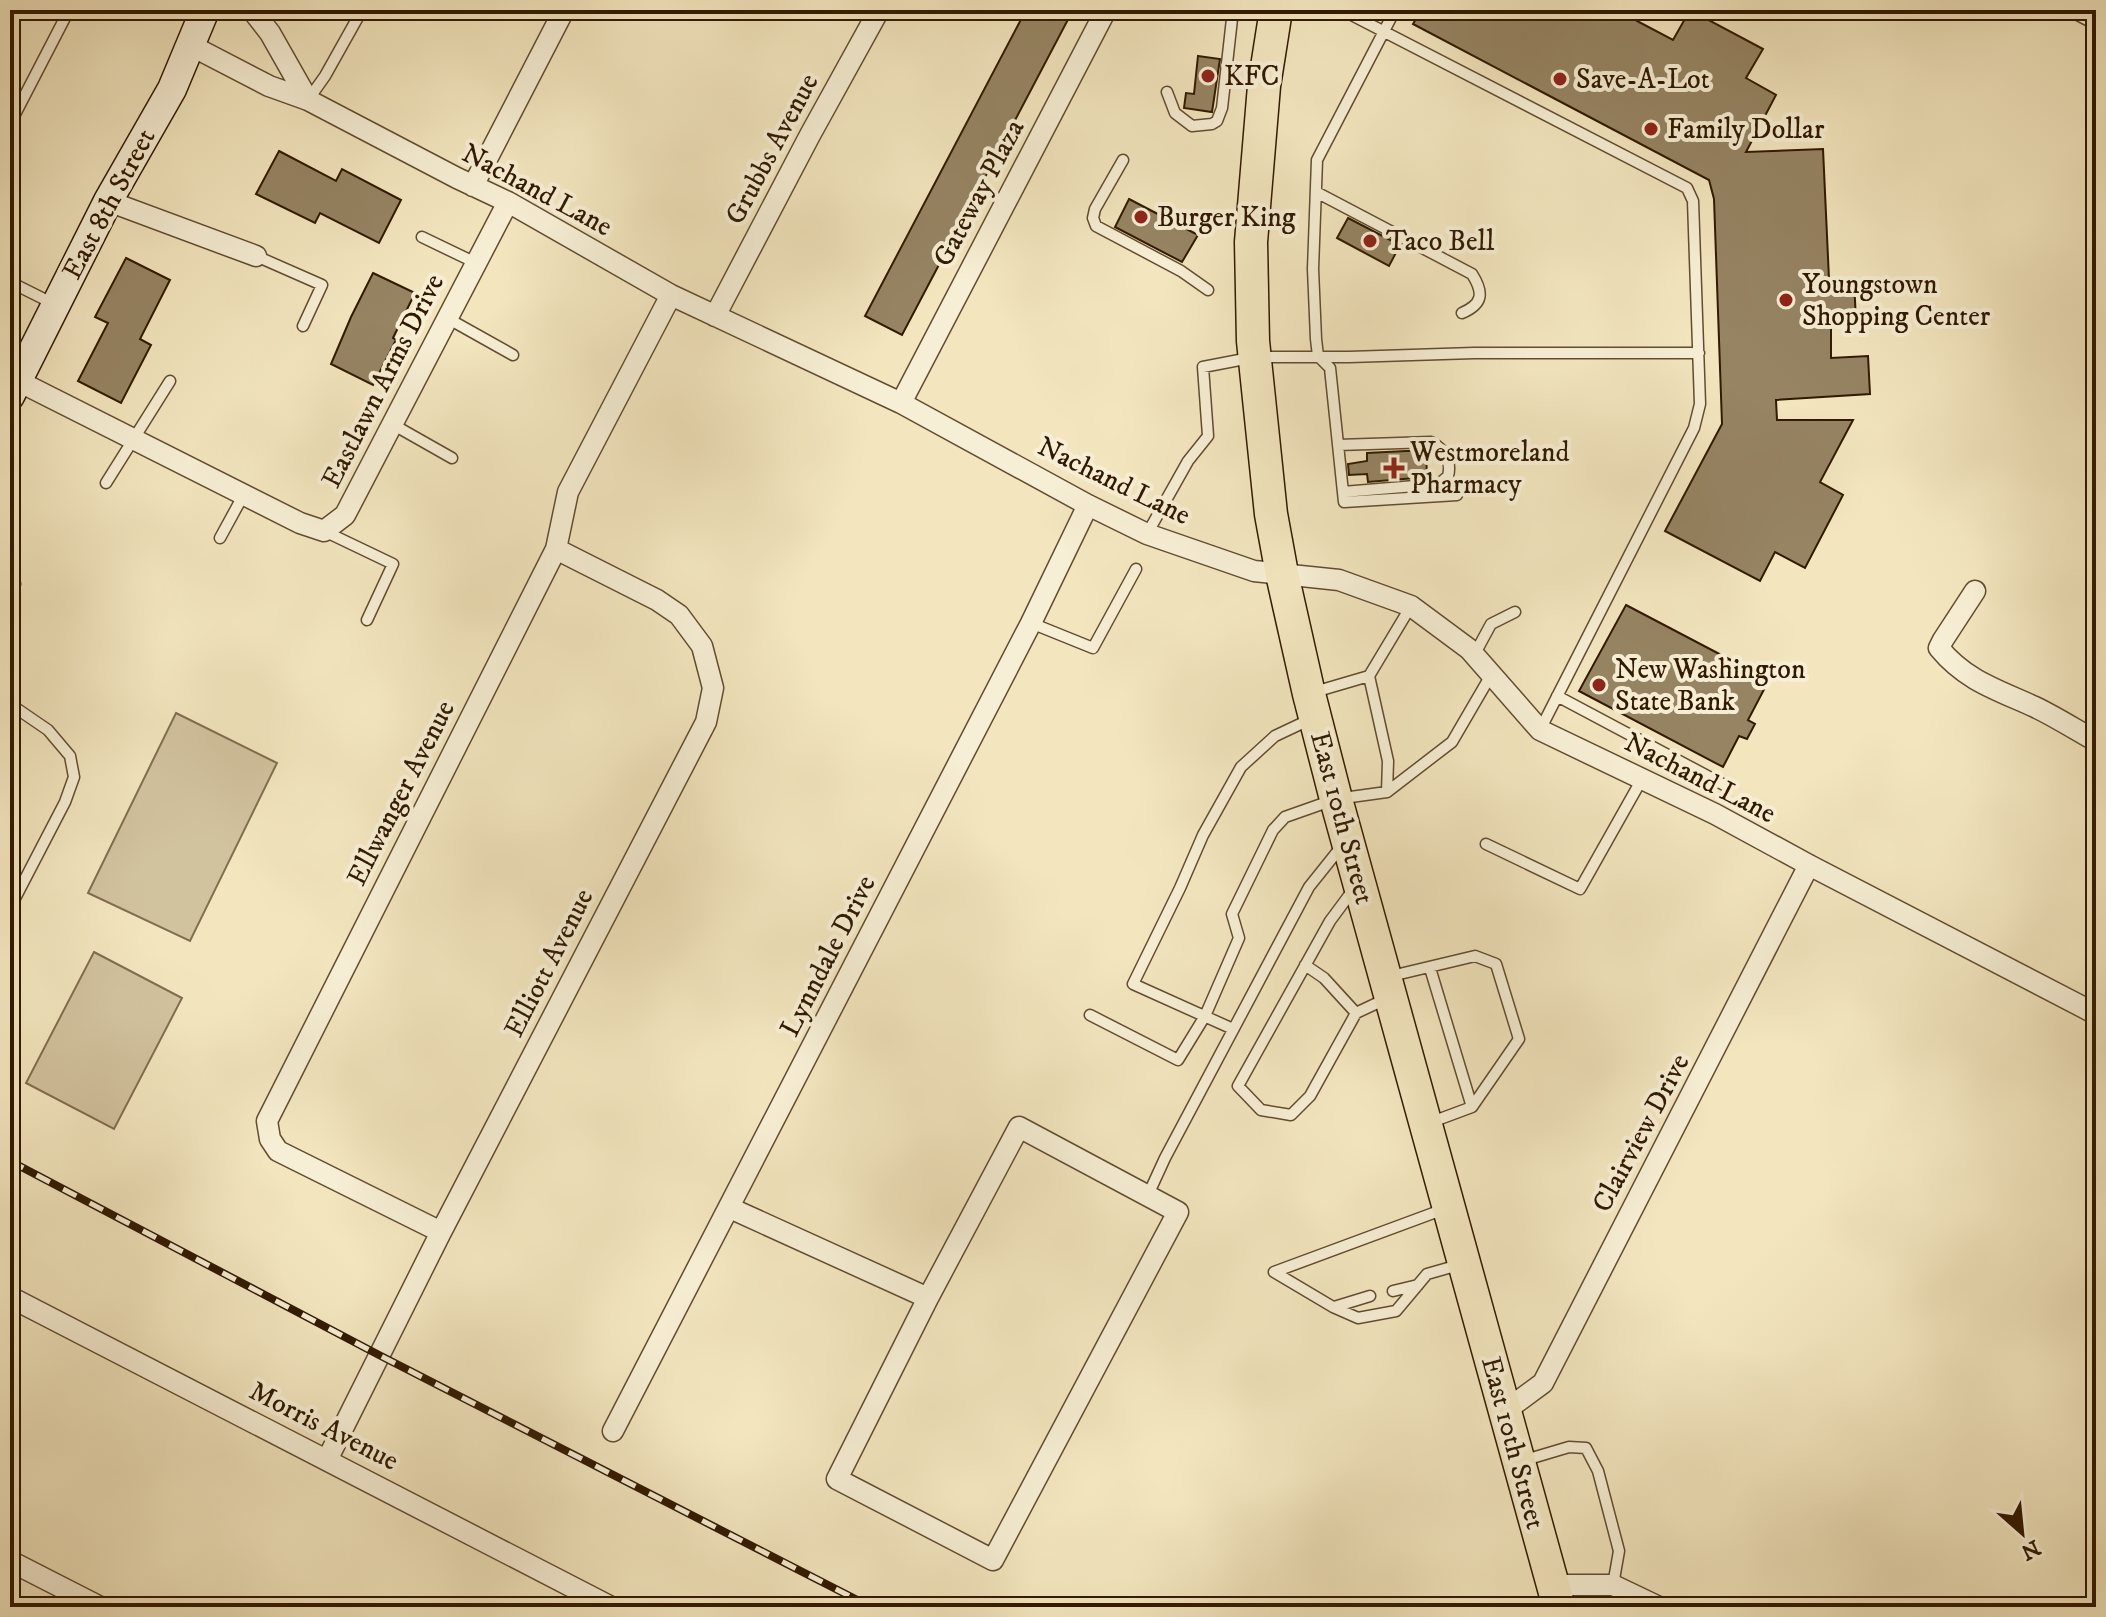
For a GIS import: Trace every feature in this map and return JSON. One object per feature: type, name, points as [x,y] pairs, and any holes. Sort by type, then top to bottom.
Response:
[{"type":"main road","name":"East 8th Street","points":[[14,388],[108,201],[172,89],[205,10]]},
{"type":"main road","name":"East 10th Street","points":[[1276,10],[1264,86],[1251,242],[1255,357],[1271,514],[1282,574],[1336,799],[1556,1596]]},
{"type":"street","points":[[252,10],[270,33],[308,100]]},
{"type":"street","points":[[473,186],[564,10]]},
{"type":"street","name":"Grubbs Avenue","points":[[715,316],[879,10]]},
{"type":"street","name":"Gateway Plaza","points":[[901,403],[1106,10]]},
{"type":"street","points":[[2079,10],[2096,19]]},
{"type":"street","name":"Nachand Lane","points":[[190,45],[269,86],[308,100],[508,202],[671,295],[901,403],[1147,534],[1254,571],[1339,580],[1411,606],[1469,649],[1540,730],[1715,814],[2096,1014]]},
{"type":"street","points":[[108,201],[256,256]]},
{"type":"street","name":"Eastlawn Arms Drive","points":[[324,531],[345,515],[508,202]]},
{"type":"street","name":"Ellwanger Avenue","points":[[441,1232],[278,1151],[270,1139],[267,1121],[556,549],[568,492],[671,295]]},
{"type":"street","points":[[14,388],[134,439],[300,523],[324,531]]},
{"type":"street","name":"Lynndale Drive","points":[[613,1431],[1031,623],[1088,505]]},
{"type":"street","name":"Elliott Avenue","points":[[327,1460],[441,1232],[706,722],[713,688],[702,646],[679,615],[657,600],[556,549]]},
{"type":"street","points":[[1975,591],[1939,648],[1953,664],[1989,688],[2037,708],[2096,741]]},
{"type":"street","name":"Clairview Drive","points":[[1505,1411],[1543,1383],[1809,865]]},
{"type":"street","points":[[1019,1127],[1148,1195],[1178,1212],[993,1560],[837,1479],[1019,1127]]},
{"type":"street","points":[[730,1208],[928,1298]]},
{"type":"street","name":"Morris Avenue","points":[[10,1297],[611,1607]]},
{"type":"street","points":[[10,1561],[100,1607]]},
{"type":"street","points":[[1556,1596],[1613,1585],[1659,1607]]},
{"type":"lane","points":[[10,124],[69,10]]},
{"type":"lane","points":[[308,100],[362,10]]},
{"type":"lane","points":[[1167,92],[1175,113],[1192,126],[1217,121],[1222,108],[1233,10]]},
{"type":"lane","points":[[1342,10],[1687,188],[1693,201],[1700,404],[1694,428],[1540,730]]},
{"type":"lane","points":[[1395,10],[1317,160],[1313,269],[1318,356],[1330,368],[1344,502],[1457,495]]},
{"type":"lane","points":[[1123,160],[1095,209],[1093,218],[1096,226],[1181,271],[1208,290]]},
{"type":"lane","points":[[1316,192],[1472,274],[1480,294],[1473,308],[1462,313]]},
{"type":"lane","points":[[422,237],[476,263]]},
{"type":"lane","points":[[256,256],[322,285],[303,326]]},
{"type":"lane","points":[[10,282],[56,305]]},
{"type":"lane","points":[[447,318],[513,355]]},
{"type":"lane","points":[[1147,534],[1188,461],[1208,436],[1203,367],[1255,357],[1699,353]]},
{"type":"lane","points":[[106,483],[170,381]]},
{"type":"lane","points":[[392,424],[452,458]]},
{"type":"lane","points":[[1338,445],[1431,442],[1440,447],[1449,462],[1448,476],[1439,484],[1343,492]]},
{"type":"lane","points":[[220,538],[244,494]]},
{"type":"lane","points":[[324,531],[393,564],[367,620]]},
{"type":"lane","points":[[1031,623],[1093,648],[1136,569]]},
{"type":"lane","points":[[10,570],[15,584],[10,596]]},
{"type":"lane","points":[[1233,1029],[1133,984],[1203,835],[1241,767],[1312,705],[1369,676],[1411,606]]},
{"type":"lane","points":[[1469,649],[1478,648],[1491,624],[1515,612]]},
{"type":"lane","points":[[1090,1015],[1178,1060],[1205,1016],[1239,938],[1232,914],[1273,830],[1285,817],[1336,799],[1387,792],[1452,742],[1491,675]]},
{"type":"lane","points":[[1369,676],[1388,761],[1387,792]]},
{"type":"lane","points":[[1557,696],[1728,787]]},
{"type":"lane","points":[[10,704],[48,730],[70,756],[74,777],[65,802],[10,908]]},
{"type":"lane","points":[[1486,844],[1580,889],[1642,779]]},
{"type":"lane","points":[[1148,1195],[1309,887],[1347,839]]},
{"type":"lane","points":[[1359,883],[1330,921],[1238,1086],[1261,1110],[1291,1115],[1310,1096],[1356,1013],[1388,987],[1430,968],[1475,956],[1496,964],[1519,1039],[1472,1107],[1426,1124]]},
{"type":"lane","points":[[1305,965],[1324,978],[1356,1013]]},
{"type":"lane","points":[[1430,968],[1472,1107]]},
{"type":"lane","points":[[1449,1208],[1274,1272],[1358,1318],[1396,1311],[1427,1274],[1464,1263]]},
{"type":"lane","points":[[1393,1291],[1418,1285]]},
{"type":"lane","points":[[1333,1307],[1370,1296]]},
{"type":"lane","points":[[1519,1461],[1569,1447],[1586,1448],[1598,1471],[1619,1551],[1613,1585]]},
{"type":"shaded area","points":[[176,713],[277,763],[190,941],[88,893]]},
{"type":"shaded area","points":[[94,952],[182,998],[114,1129],[26,1083]]},
{"type":"building","points":[[1026,10],[1073,10],[902,335],[865,316]]},
{"type":"building","name":"Youngstown Shopping Center","points":[[1421,10],[1642,10],[1637,21],[1673,40],[1690,10],[1763,49],[1746,78],[1776,95],[1746,152],[1823,149],[1829,279],[1854,280],[1856,321],[1831,323],[1831,358],[1868,356],[1870,394],[1776,400],[1777,420],[1853,420],[1820,482],[1843,495],[1805,568],[1775,552],[1760,581],[1665,531],[1722,424],[1714,199],[1709,180],[1413,24]]},
{"type":"building","name":"KFC","points":[[1198,56],[1220,59],[1212,112],[1184,108],[1186,93],[1194,94]]},
{"type":"building","points":[[279,151],[336,181],[342,169],[401,200],[379,243],[320,213],[315,223],[256,194]]},
{"type":"building","name":"Burger King","points":[[1129,199],[1198,235],[1182,262],[1115,227]]},
{"type":"building","name":"Taco Bell","points":[[1348,218],[1400,245],[1389,266],[1337,238]]},
{"type":"building","points":[[126,258],[170,280],[140,339],[151,345],[121,403],[78,381],[108,323],[95,317]]},
{"type":"building","points":[[373,273],[415,293],[373,385],[331,364]]},
{"type":"building","name":"Westmoreland Pharmacy","points":[[1426,451],[1427,477],[1368,482],[1367,474],[1349,475],[1348,464],[1367,461],[1367,453]]},
{"type":"building","points":[[1626,605],[1769,680],[1748,720],[1755,724],[1747,739],[1739,736],[1723,767],[1579,691]]},
{"type":"railway","points":[[10,1161],[379,1355],[871,1607]]},
{"type":"place","name":"KFC","points":[[1208,76]]},
{"type":"place","name":"Save-A-Lot","points":[[1560,79]]},
{"type":"place","name":"Family Dollar","points":[[1651,129]]},
{"type":"place","name":"Burger King","points":[[1141,217]]},
{"type":"place","name":"Taco Bell","points":[[1370,241]]},
{"type":"place","name":"Youngstown Shopping Center","points":[[1786,300]]},
{"type":"place","name":"Westmoreland Pharmacy","points":[[1394,468]]},
{"type":"place","name":"New Washington State Bank","points":[[1599,685]]}]
